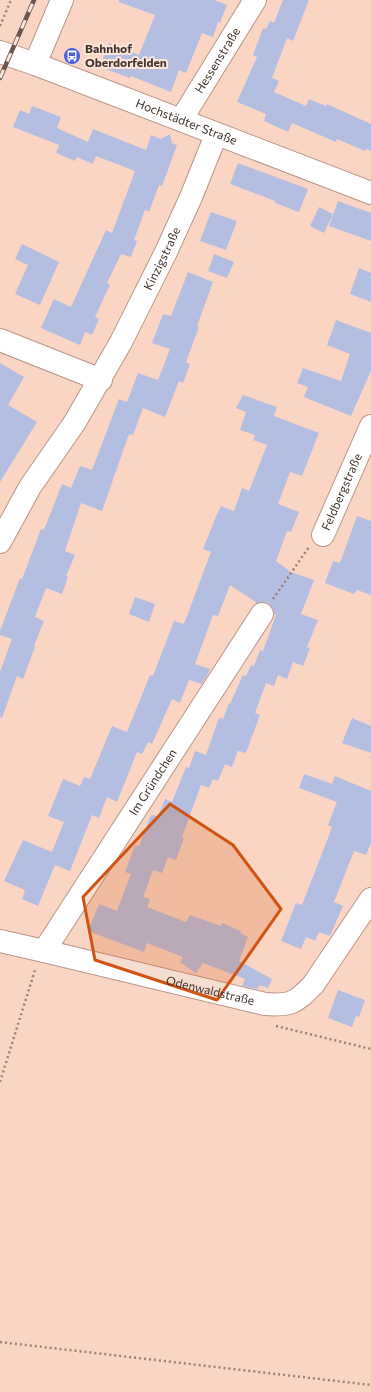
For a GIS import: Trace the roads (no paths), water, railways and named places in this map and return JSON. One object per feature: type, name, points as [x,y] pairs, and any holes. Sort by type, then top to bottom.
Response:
[{"type":"street","points":[[35,64],[62,0]]},
{"type":"street","name":"Hessenstraße","points":[[181,120],[256,0]]},
{"type":"street","name":"Hochstädter Straße","points":[[0,52],[35,64],[371,193]]},
{"type":"street","name":"Kinzigstraße","points":[[0,542],[30,487],[75,422],[121,342],[163,259],[191,197],[216,134]]},
{"type":"street","points":[[0,340],[100,380]]},
{"type":"street","name":"Feldbergstraße","points":[[323,535],[371,426]]},
{"type":"street","name":"Im Gründchen","points":[[42,951],[262,614]]},
{"type":"street","name":"Odenwaldstraße","points":[[0,941],[265,1004],[281,1006],[293,1003],[313,985],[371,899]]},
{"type":"railway","points":[[0,78],[34,0]]},
{"type":"place","name":"Bahnhof Oberdorfelden","points":[[72,56]]}]
